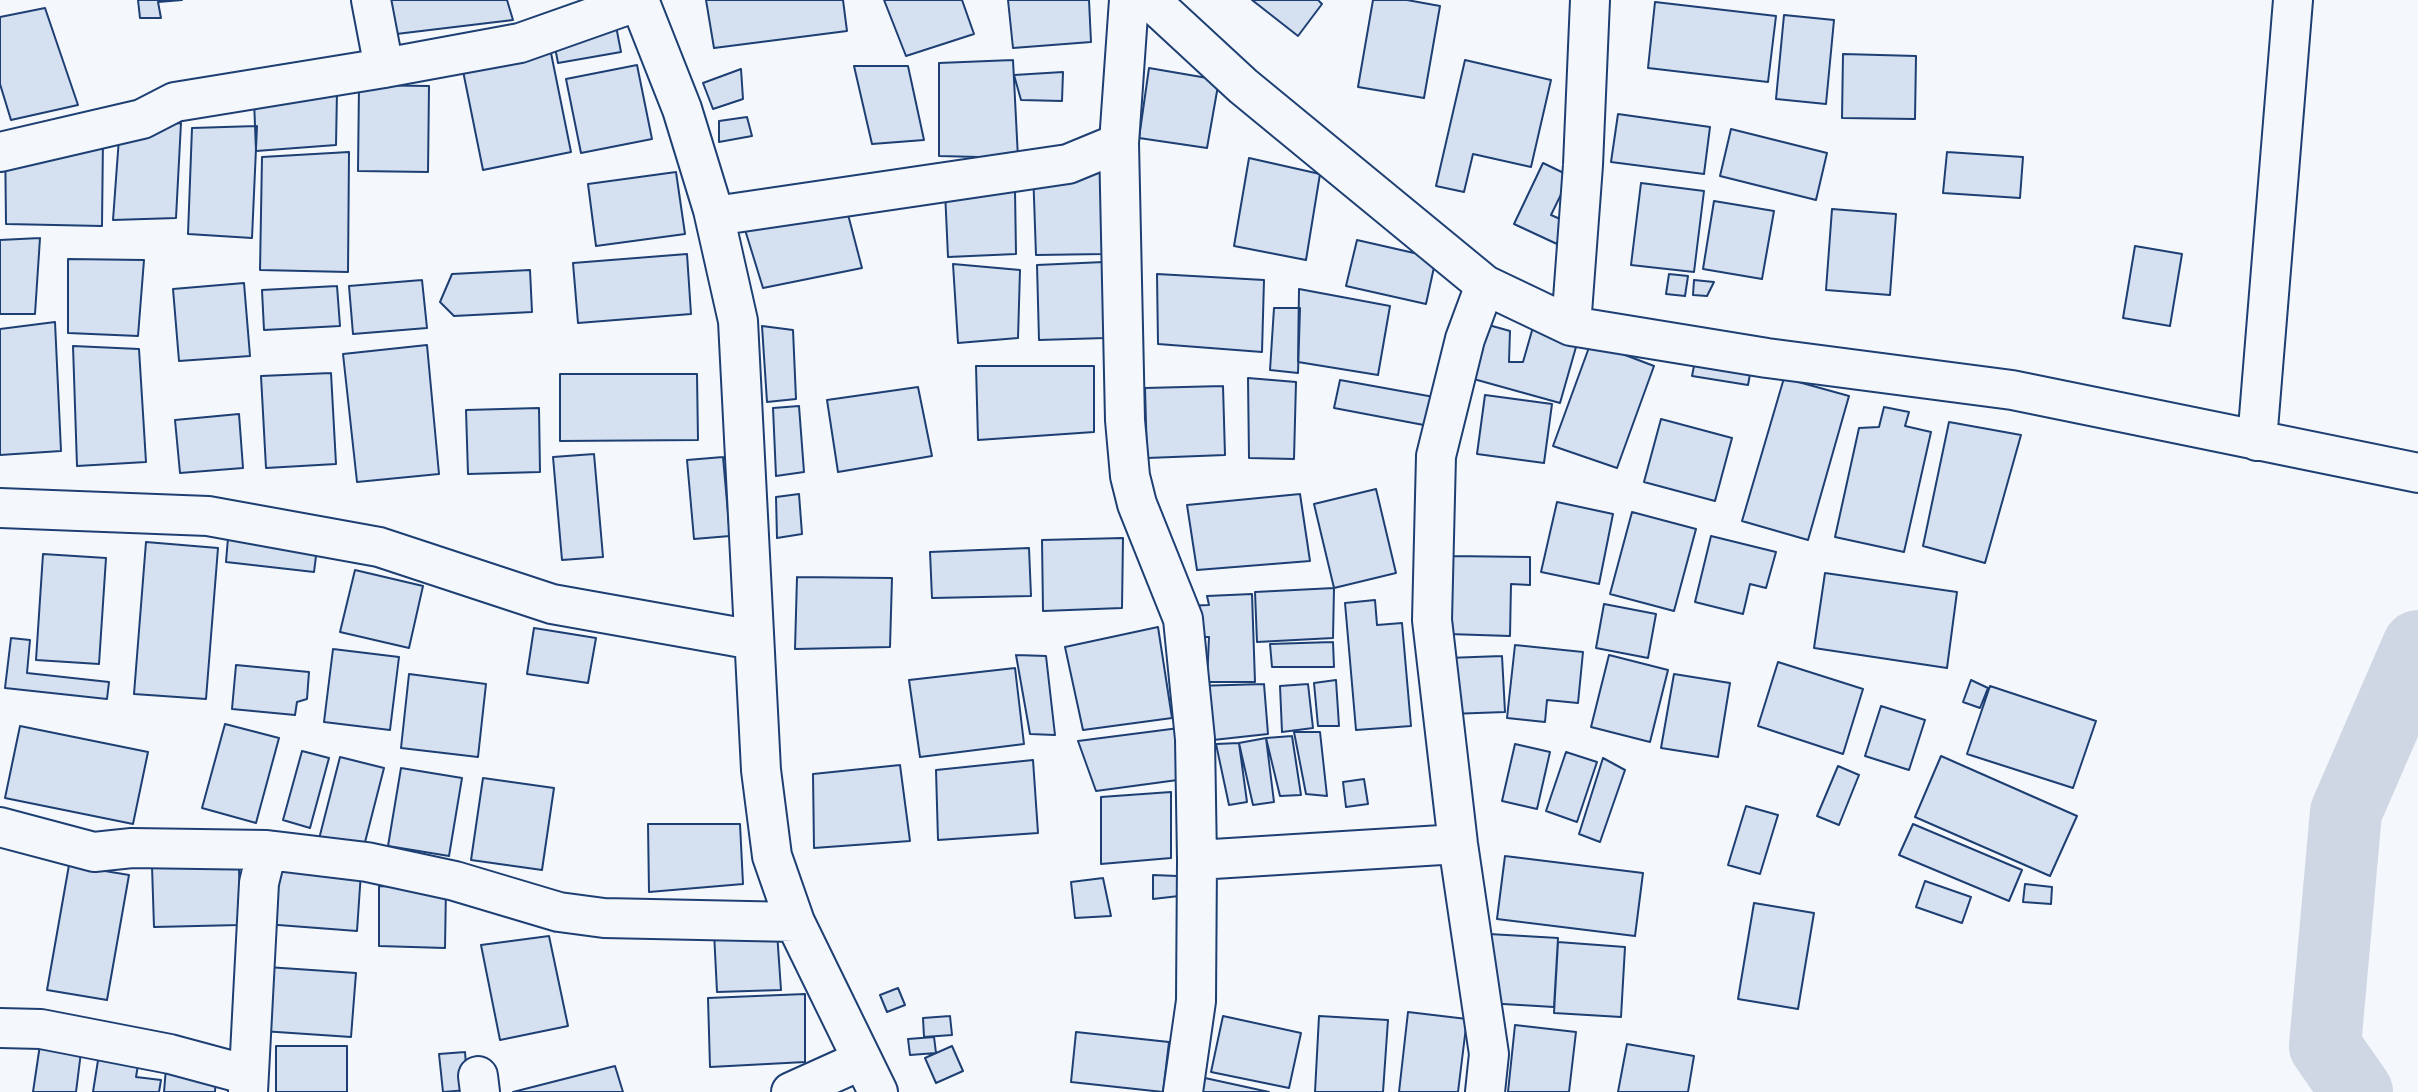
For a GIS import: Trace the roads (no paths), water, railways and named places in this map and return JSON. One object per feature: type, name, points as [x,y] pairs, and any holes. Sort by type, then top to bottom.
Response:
[{"type":"street","points":[[371,0],[384,68]]},
{"type":"street","points":[[0,152],[142,119],[175,102],[520,43],[639,0],[682,109],[715,216],[738,321],[761,770],[772,856],[795,922],[870,1076],[791,1092]]},
{"type":"street","points":[[1129,0],[1119,143],[1125,420],[1130,476],[1137,504],[1183,619],[1195,739],[1196,1001],[1183,1092]]},
{"type":"street","points":[[1150,0],[1243,86],[1485,285],[1571,326],[1767,358],[2012,390],[2412,472]]},
{"type":"street","points":[[1571,326],[1583,165],[1590,0]]},
{"type":"street","points":[[2258,441],[2294,0]]},
{"type":"street","points":[[715,216],[1068,164],[1119,143]]},
{"type":"street","points":[[1485,285],[1465,339],[1436,456],[1432,620],[1458,844],[1489,1054],[1485,1092]]},
{"type":"street","points":[[0,508],[221,519],[379,547],[552,604],[754,640]]},
{"type":"street","points":[[0,827],[94,852],[132,848],[267,850],[367,862],[455,881],[570,913],[604,918],[795,922]]},
{"type":"street","points":[[1197,860],[1458,844]]},
{"type":"street","points":[[0,1028],[41,1029],[170,1054],[248,1083],[259,883],[267,850]]},
{"type":"waterway","points":[[2357,1092],[2325,1046],[2346,812],[2418,646]]}]
